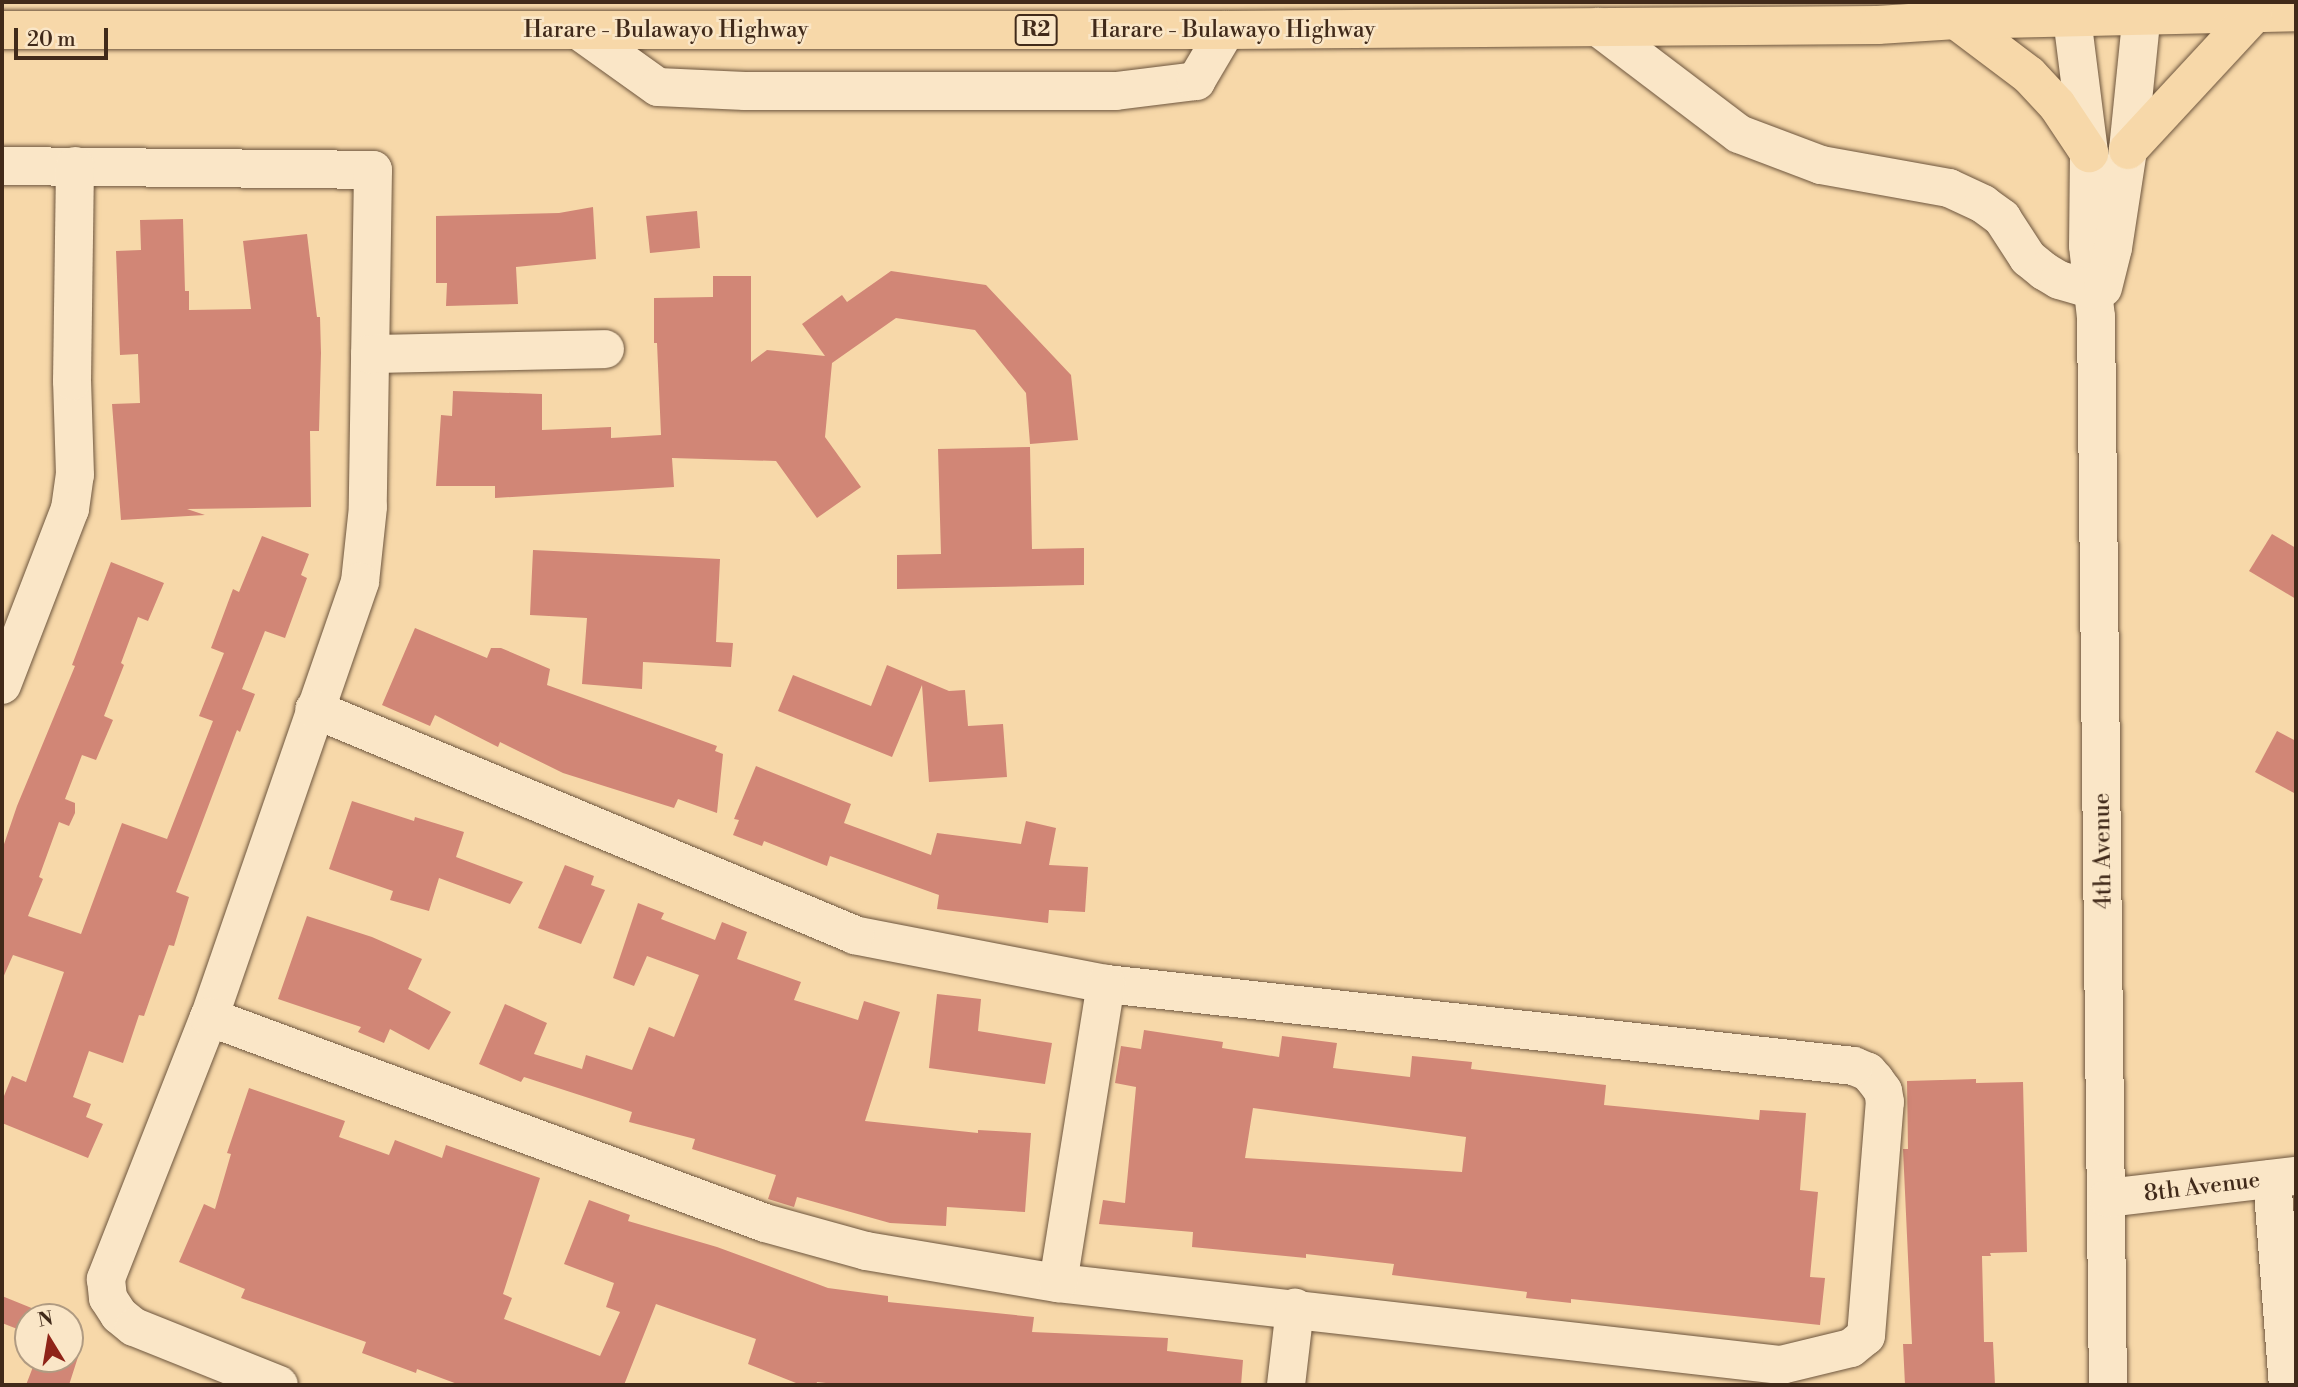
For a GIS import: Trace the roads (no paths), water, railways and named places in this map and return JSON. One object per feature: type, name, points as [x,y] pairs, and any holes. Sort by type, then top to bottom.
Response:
[{"type":"highway","name":"Harare - Bulawayo Highway","points":[[2,30],[1226,30],[1878,25],[2070,10],[2143,9],[2253,15],[2296,12]]},
{"type":"highway","points":[[2128,150],[2253,15]]},
{"type":"highway","points":[[1956,20],[2029,75],[2057,105],[2089,153]]},
{"type":"street","points":[[2094,303],[2113,248],[2128,150],[2143,9]]},
{"type":"street","points":[[2070,10],[2089,153],[2088,246],[2094,303]]},
{"type":"street","points":[[1598,27],[1739,134],[1821,165],[1883,173],[1949,188],[1983,204],[2002,218],[2028,258],[2094,303]]},
{"type":"street","points":[[578,30],[658,87],[827,91],[1116,91],[1196,81],[1226,30]]},
{"type":"street","points":[[2,166],[373,170],[365,552],[360,582],[209,1017],[106,1279],[108,1298],[119,1315],[134,1327],[279,1385]]},
{"type":"street","points":[[2,685],[70,509],[75,475],[72,381],[75,166]]},
{"type":"street","name":"4th Avenue","points":[[2094,303],[2108,1198],[2108,1385]]},
{"type":"street","points":[[370,354],[605,349]]},
{"type":"street","points":[[209,1017],[765,1223],[866,1251],[1058,1283],[1781,1365],[1850,1348],[1866,1336],[1884,1091],[1868,1072],[1854,1066],[1106,984],[933,953],[855,935],[314,709]]},
{"type":"street","points":[[1058,1283],[1106,984]]},
{"type":"street","points":[[2284,1177],[2288,1385]]},
{"type":"street","name":"8th Avenue","points":[[2108,1198],[2284,1177]]},
{"type":"street","points":[[1286,1385],[1295,1308]]}]
